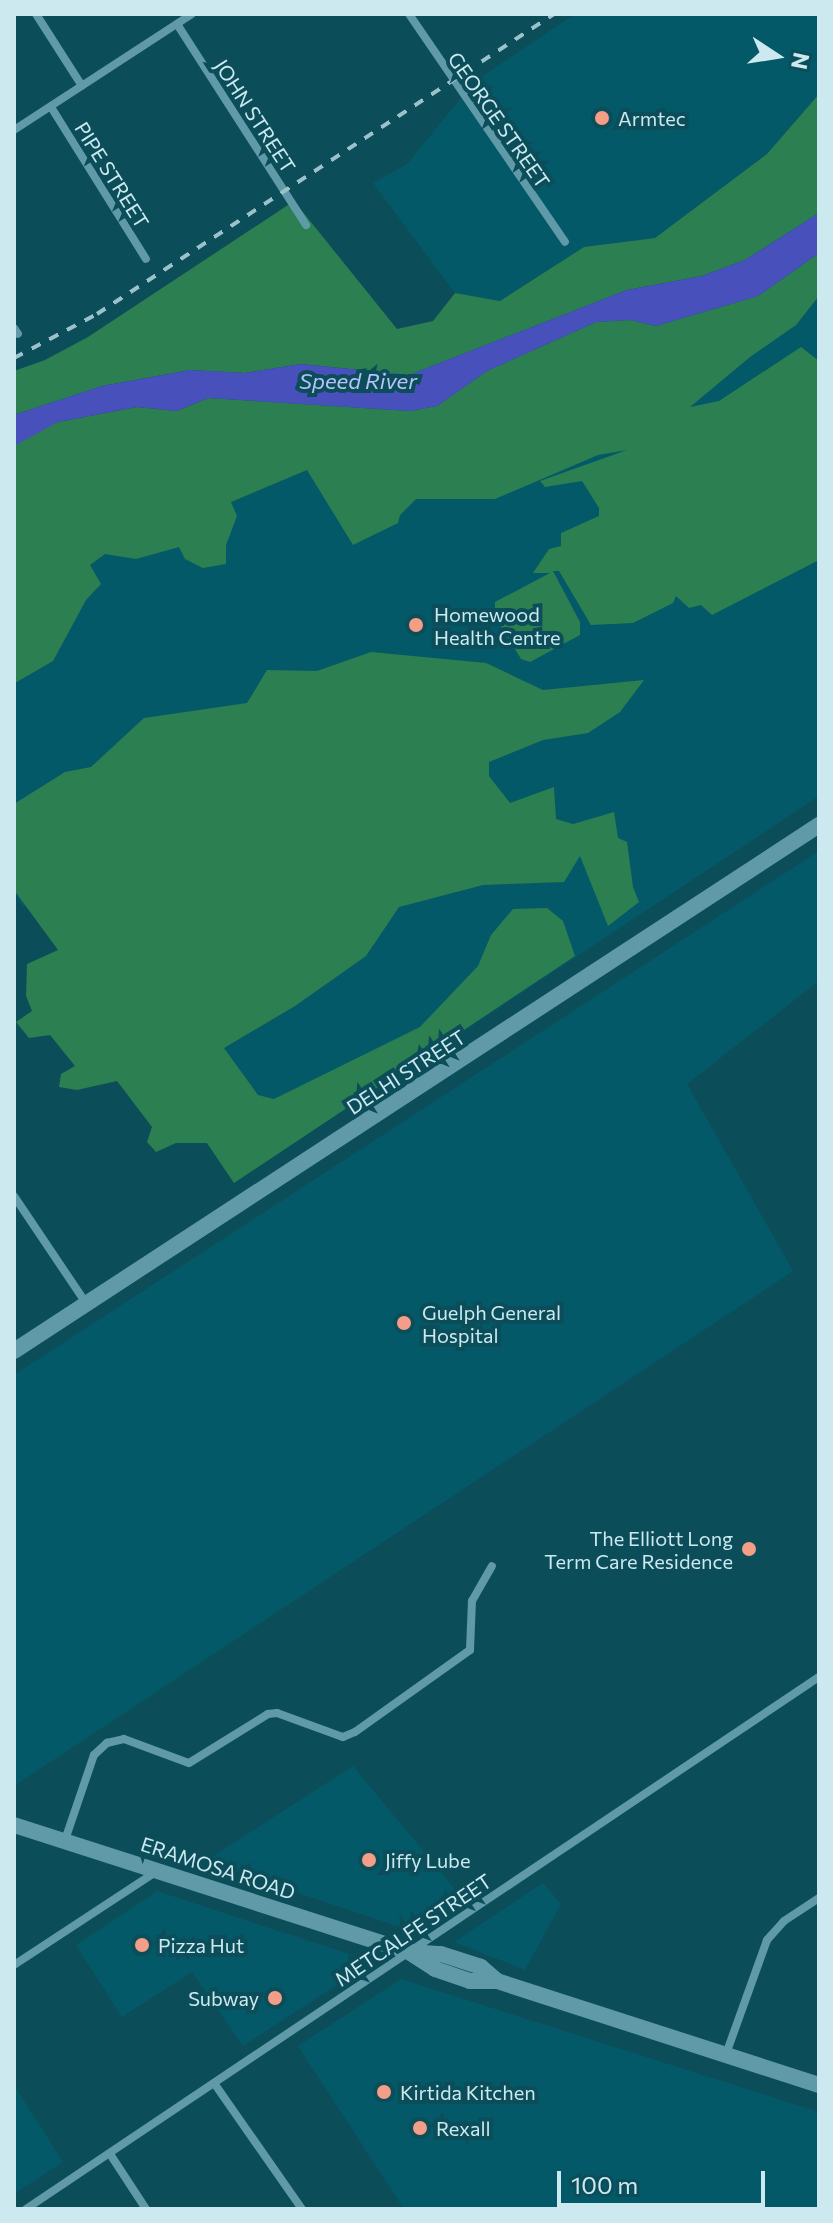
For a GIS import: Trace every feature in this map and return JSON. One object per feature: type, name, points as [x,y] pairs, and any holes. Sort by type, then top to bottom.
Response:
[{"type":"street","points":[[36,14],[82,86]]},
{"type":"street","points":[[14,130],[192,14]]},
{"type":"street","name":"GEORGE STREET","points":[[409,14],[565,242]]},
{"type":"street","name":"JOHN STREET","points":[[177,24],[306,225]]},
{"type":"street","name":"PIPE STREET","points":[[51,107],[146,259]]},
{"type":"street","name":"DELHI STREET","points":[[14,1351],[819,825]]},
{"type":"street","points":[[16,1203],[86,1303]]},
{"type":"street","points":[[65,1840],[94,1755],[107,1743],[124,1739],[189,1763],[268,1714],[277,1713],[343,1737],[355,1732],[470,1650],[472,1601],[479,1583],[492,1566]]},
{"type":"street","name":"METCALFE STREET","points":[[26,2209],[819,1677]]},
{"type":"street","name":"ERAMOSA ROAD","points":[[14,1825],[409,1952],[435,1969],[470,1981],[497,1981],[819,2085]]},
{"type":"street","points":[[14,1965],[159,1870]]},
{"type":"street","points":[[726,2054],[767,1940],[784,1921],[819,1898]]},
{"type":"street","points":[[214,2083],[302,2209]]},
{"type":"street","points":[[110,2154],[146,2209]]},
{"type":"shaded area","points":[[575,14],[819,14],[819,94],[767,154],[655,238],[584,247],[500,301],[455,293],[373,183],[407,164],[475,81]]},
{"type":"shaded area","name":"Homewood Health Centre","points":[[819,257],[819,796],[234,1183],[39,897],[23,907],[14,893],[14,455]]},
{"type":"shaded area","name":"Guelph General Hospital","points":[[819,851],[819,981],[687,1084],[793,1271],[14,1786],[14,1375]]},
{"type":"shaded area","points":[[353,1766],[459,1894],[409,1924],[397,1926],[204,1862]]},
{"type":"shaded area","points":[[543,1883],[561,1904],[525,1970],[454,1942]]},
{"type":"shaded area","points":[[157,1891],[361,1958],[355,1973],[243,2046],[192,1972],[122,2017],[76,1945]]},
{"type":"shaded area","points":[[401,1979],[819,2112],[819,2209],[404,2209],[298,2046]]},
{"type":"shaded area","points":[[14,2085],[63,2162],[14,2194]]},
{"type":"green space","points":[[819,94],[819,213],[745,260],[702,276],[627,290],[409,375],[301,364],[245,373],[190,370],[102,386],[14,415],[14,371],[45,360],[88,337],[294,201],[397,329],[433,321],[455,293],[500,301],[584,247],[655,238],[767,154]]},
{"type":"green space","points":[[819,253],[819,296],[796,325],[750,357],[690,407],[719,401],[801,347],[819,361],[819,560],[712,615],[701,605],[689,608],[676,596],[673,603],[633,623],[591,625],[559,571],[553,571],[580,622],[580,635],[530,662],[521,659],[495,616],[495,602],[550,573],[533,573],[549,549],[561,546],[561,533],[599,516],[599,508],[582,481],[545,487],[540,481],[627,450],[598,455],[495,499],[416,499],[400,515],[398,523],[353,545],[307,470],[231,502],[237,516],[226,545],[226,564],[203,568],[185,559],[179,547],[136,559],[105,554],[90,565],[101,584],[86,600],[53,661],[15,683],[14,688],[14,446],[24,437],[58,422],[137,407],[177,411],[208,398],[410,411],[437,406],[487,371],[596,322],[630,320],[656,326],[758,296]]},
{"type":"green space","points":[[371,652],[486,663],[543,690],[644,680],[620,712],[588,733],[543,740],[489,762],[489,776],[510,803],[554,787],[556,819],[573,824],[614,812],[618,838],[627,842],[633,887],[639,902],[608,926],[580,856],[564,882],[483,885],[399,907],[366,956],[295,1006],[224,1048],[258,1095],[274,1099],[420,1027],[478,966],[491,935],[513,909],[547,908],[563,921],[575,956],[234,1183],[207,1143],[176,1143],[156,1152],[147,1142],[152,1127],[117,1081],[77,1090],[59,1087],[61,1074],[75,1066],[50,1035],[29,1038],[16,1022],[32,1011],[26,996],[27,964],[58,950],[14,890],[14,804],[65,772],[91,767],[144,718],[247,703],[267,670],[317,671]]},
{"type":"water","name":"Speed River","points":[[819,213],[819,253],[758,296],[656,326],[630,320],[596,322],[487,371],[437,406],[410,411],[208,398],[177,411],[137,407],[58,422],[14,446],[14,415],[102,386],[190,370],[245,373],[301,364],[409,375],[627,290],[702,276],[745,260]]},
{"type":"railway","points":[[14,358],[97,314],[554,14]]},
{"type":"place","name":"Armtec","points":[[602,118]]},
{"type":"place","name":"Homewood Health Centre","points":[[416,625]]},
{"type":"place","name":"Guelph General Hospital","points":[[404,1323]]},
{"type":"place","name":"The Elliott Long Term Care Residence","points":[[749,1549]]},
{"type":"place","name":"Jiffy Lube","points":[[369,1860]]},
{"type":"place","name":"Pizza Hut","points":[[142,1945]]},
{"type":"place","name":"Subway","points":[[275,1998]]},
{"type":"place","name":"Kirtida Kitchen","points":[[384,2092]]},
{"type":"place","name":"Rexall","points":[[420,2128]]}]
